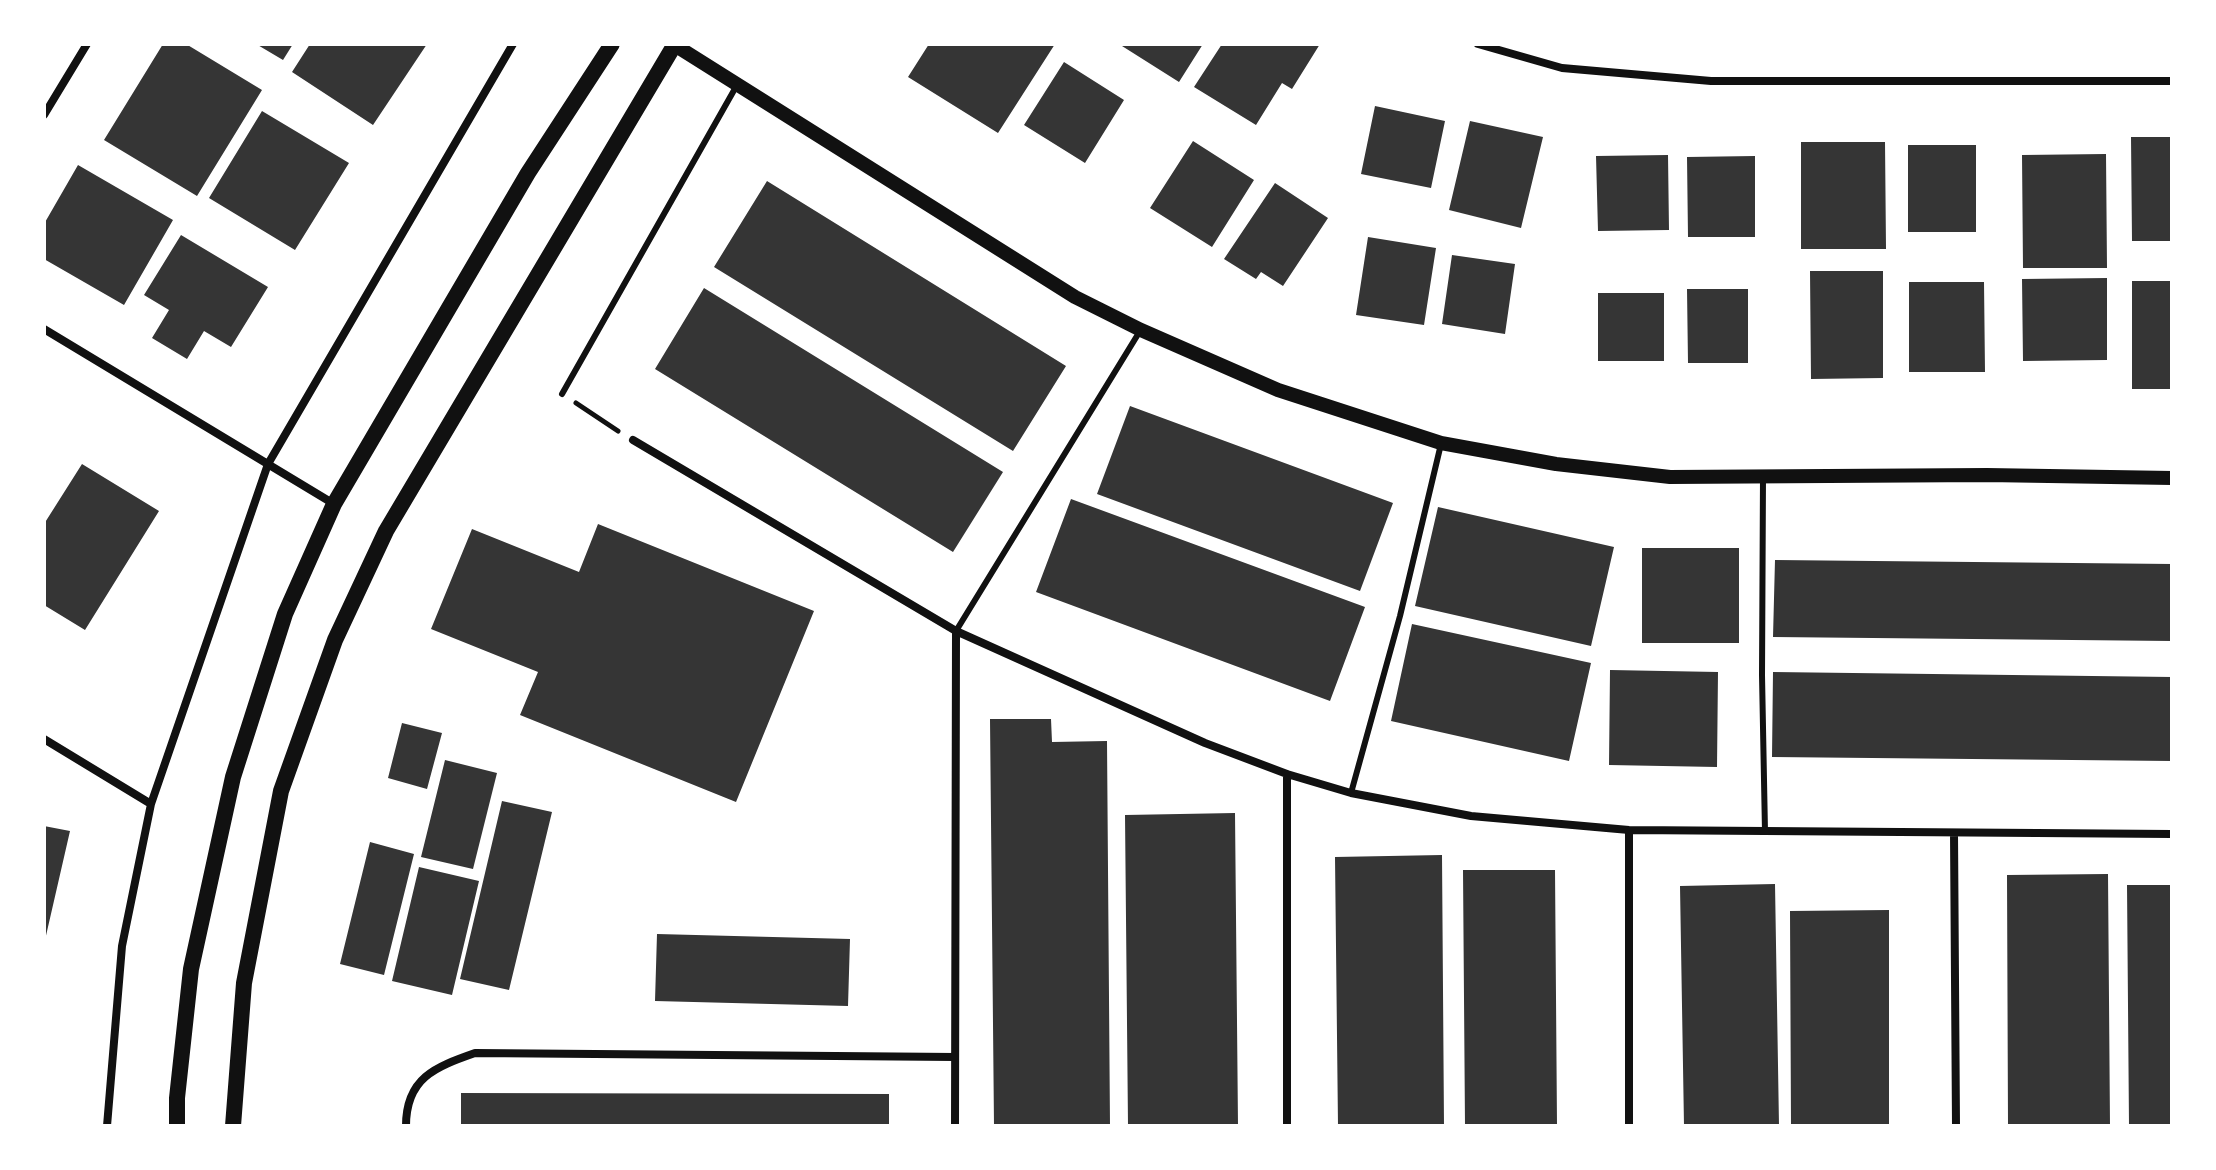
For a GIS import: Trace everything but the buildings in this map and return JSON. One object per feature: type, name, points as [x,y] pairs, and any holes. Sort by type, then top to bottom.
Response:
[{"type":"main road","points":[[177,1126],[177,1098],[191,969],[233,777],[285,614],[334,504],[528,173],[612,44]]},
{"type":"main road","points":[[233,1126],[244,983],[281,791],[335,640],[386,531],[674,44]]},
{"type":"street","points":[[44,115],[87,44]]},
{"type":"street","points":[[107,1126],[122,946],[151,804],[268,464],[513,44]]},
{"type":"street","points":[[674,44],[1075,297],[1141,330],[1278,390],[1441,443],[1556,464],[1670,477],[1987,475],[2172,478]]},
{"type":"street","points":[[1478,44],[1562,68],[1711,81],[2172,81]]},
{"type":"street","points":[[44,329],[334,504]]},
{"type":"street","points":[[633,440],[956,631],[1205,743],[1287,774],[1351,793],[1471,816],[1629,830],[2172,834]]},
{"type":"street","points":[[955,1126],[956,631]]},
{"type":"street","points":[[44,739],[151,804]]},
{"type":"street","points":[[1287,774],[1287,1126]]},
{"type":"street","points":[[1629,830],[1629,1126]]},
{"type":"street","points":[[1954,833],[1956,1126]]},
{"type":"street","points":[[406,1126],[406,1106],[419,1082],[445,1064],[475,1053],[955,1057]]},
{"type":"lane","points":[[562,394],[737,85]]},
{"type":"lane","points":[[956,631],[1141,330]]},
{"type":"lane","points":[[1351,793],[1400,616],[1441,443]]},
{"type":"lane","points":[[1763,476],[1765,832]]},
{"type":"path","points":[[562,394],[633,440]]}]
